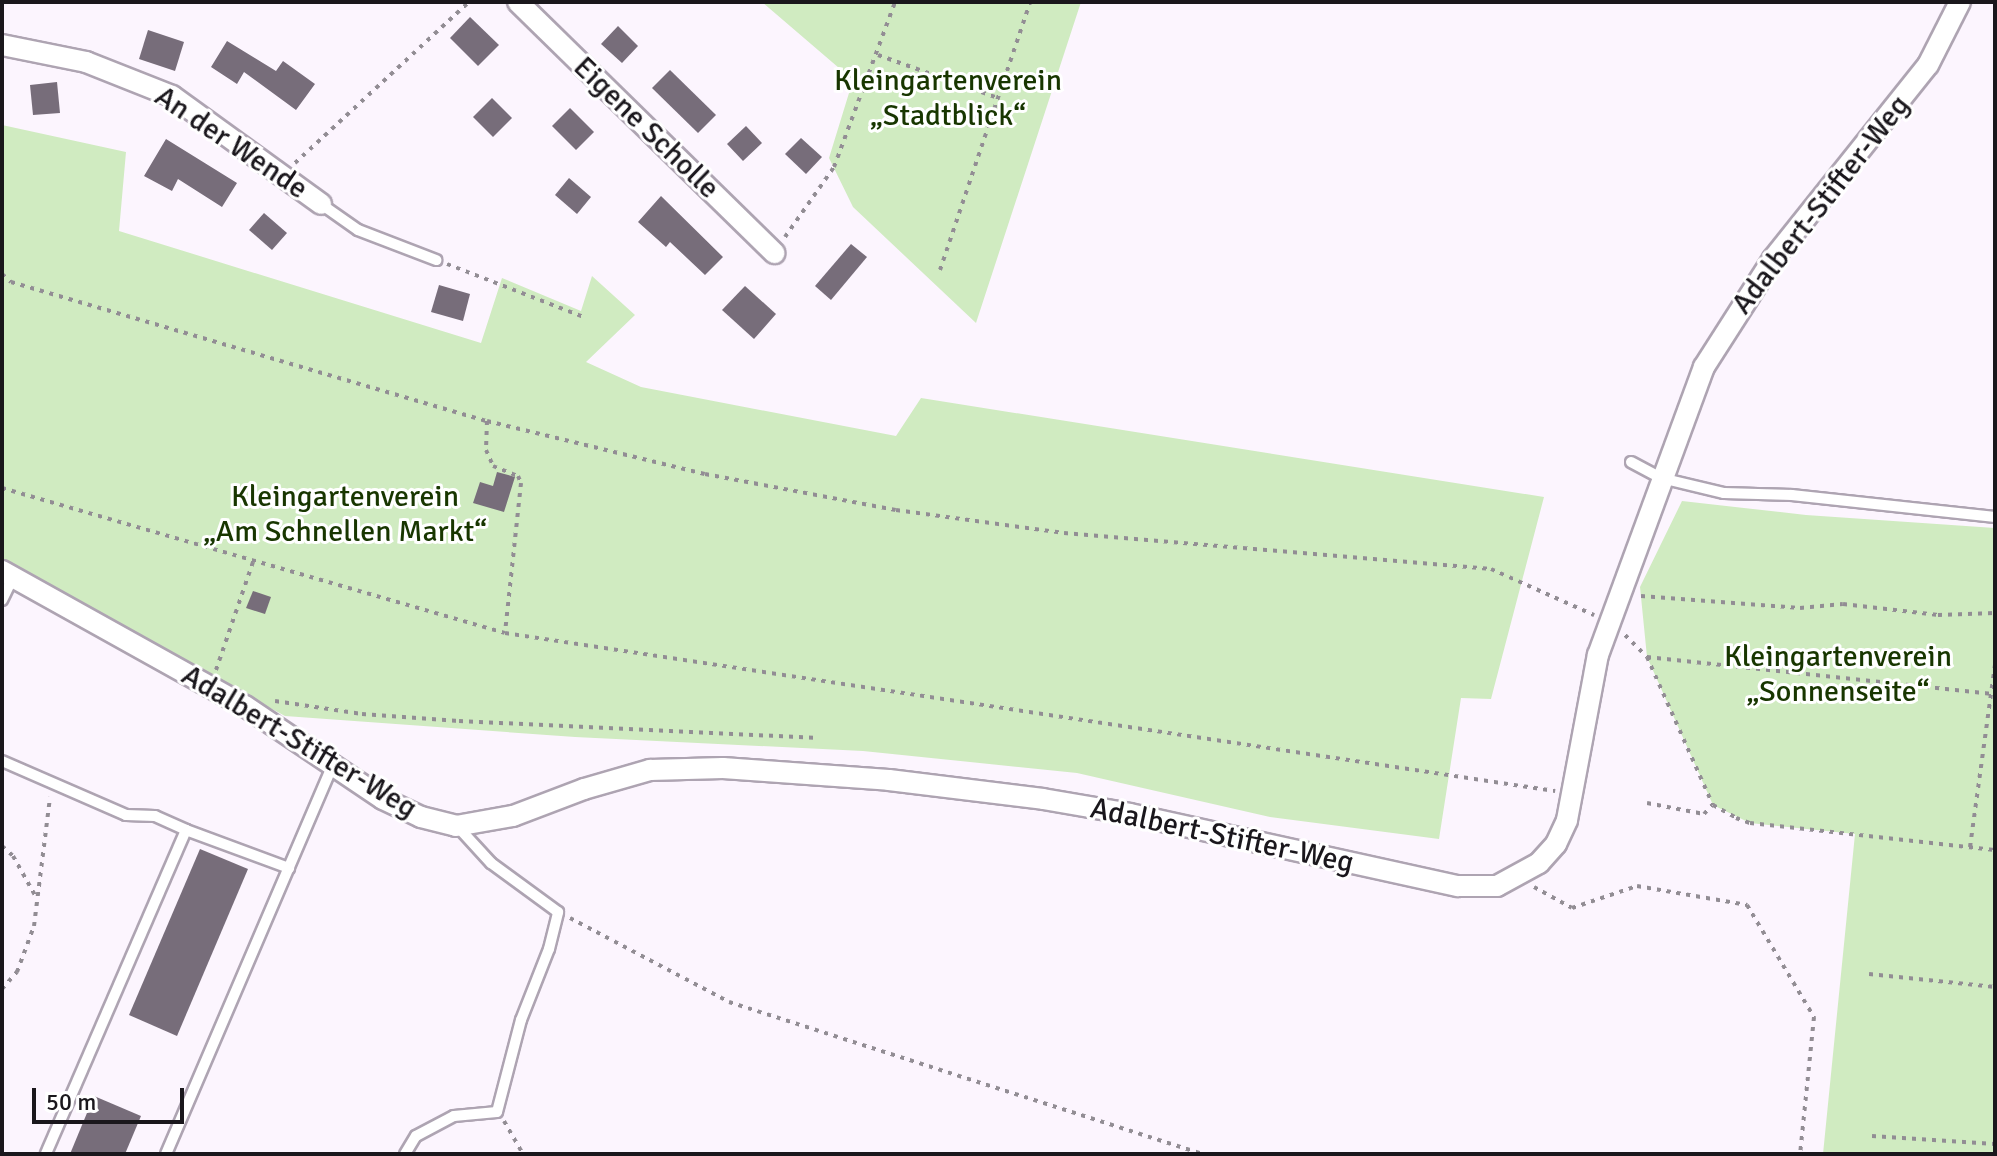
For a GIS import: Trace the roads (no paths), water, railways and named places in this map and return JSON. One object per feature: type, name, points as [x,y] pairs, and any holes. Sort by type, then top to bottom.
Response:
[{"type":"street","name":"Eigene Scholle","points":[[518,2],[774,253]]},
{"type":"street","name":"Adalbert-Stifter-Weg","points":[[8,574],[245,706],[383,799],[421,817],[456,826],[513,816],[584,789],[650,770],[723,768],[889,780],[1043,799],[1130,814],[1458,886],[1497,886],[1539,863],[1556,844],[1574,795],[1591,686],[1615,626],[1619,594],[1704,367],[1742,302],[1914,85],[1949,27],[1960,2]]},
{"type":"street","name":"An der Wende","points":[[2,45],[86,62],[172,96],[321,204]]},
{"type":"lane","points":[[321,204],[358,230],[436,260]]},
{"type":"lane","points":[[1631,462],[1661,478],[1724,493],[1792,495],[1995,517]]},
{"type":"lane","points":[[2,600],[8,574]]},
{"type":"lane","points":[[2,761],[126,815],[155,816],[289,868]]},
{"type":"lane","points":[[166,1154],[333,765]]},
{"type":"lane","points":[[405,1154],[416,1136],[454,1116],[497,1112],[521,1020],[549,949],[558,912],[491,863],[456,826]]},
{"type":"lane","points":[[46,1154],[186,830]]},
{"type":"park label","name":"Kleingartenverein „Stadtblick“","points":[[948,98]]},
{"type":"park label","name":"Kleingartenverein „Am Schnellen Markt“","points":[[345,514]]},
{"type":"park label","name":"Kleingartenverein „Sonnenseite“","points":[[1838,674]]}]
